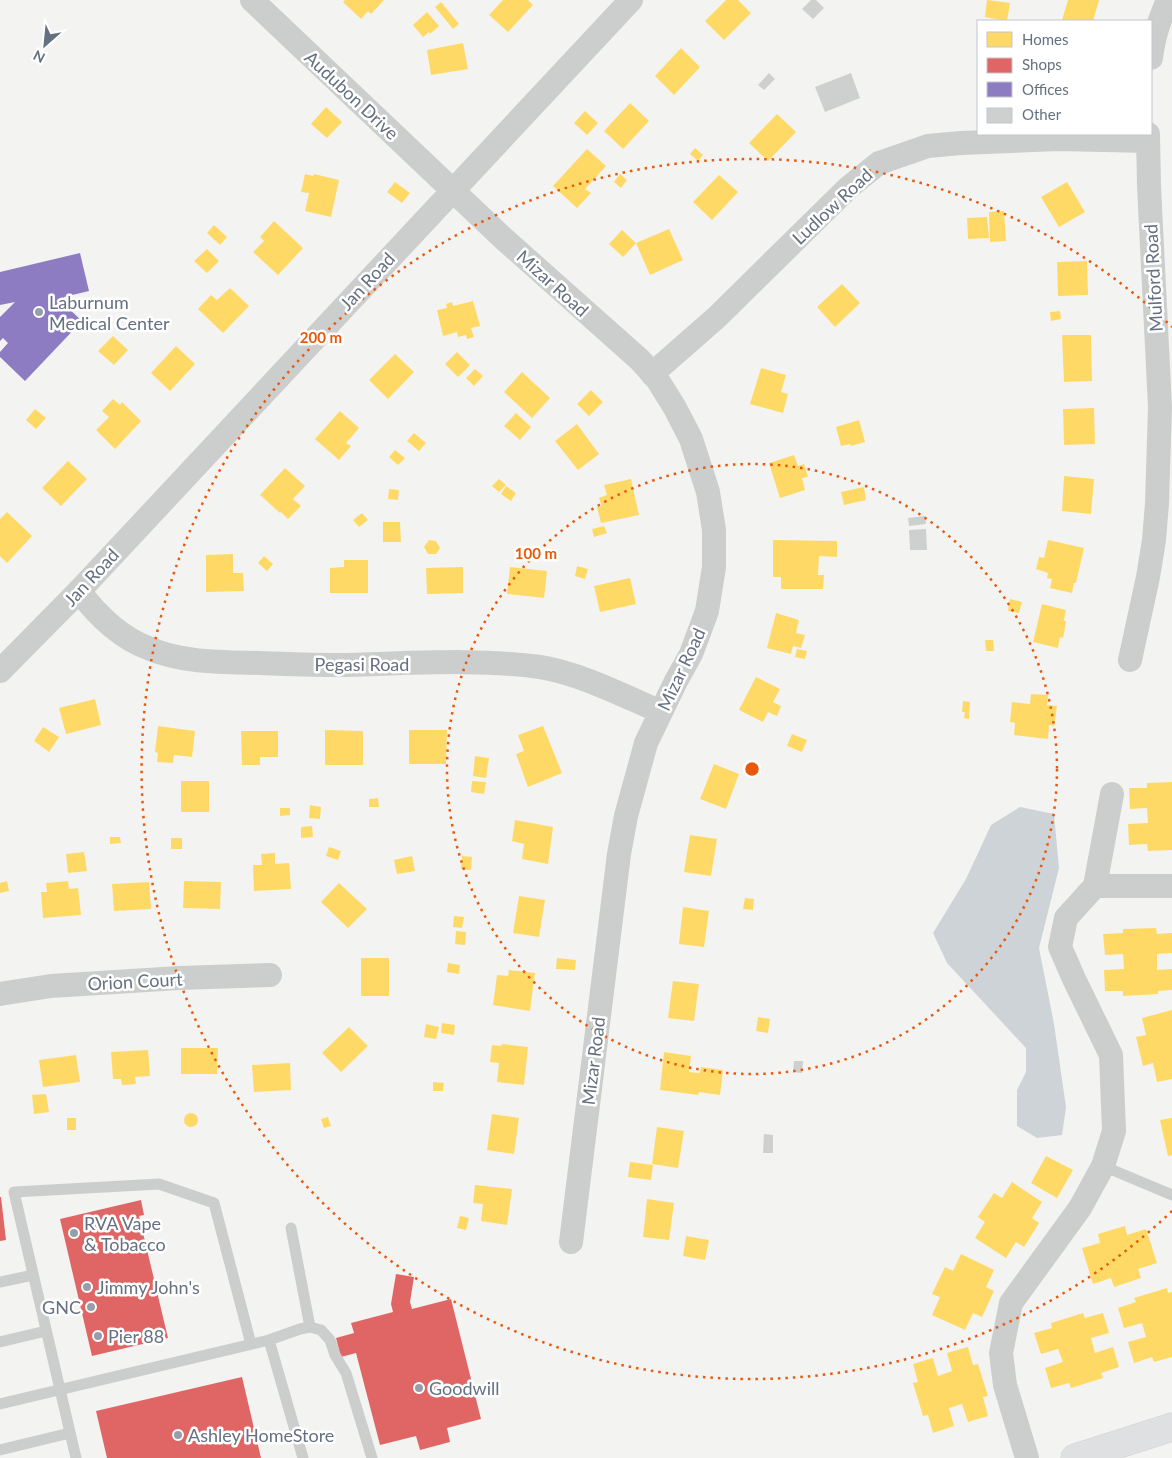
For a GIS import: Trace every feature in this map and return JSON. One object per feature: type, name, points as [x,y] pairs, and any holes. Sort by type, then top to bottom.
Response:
[{"type":"street","name":"Audubon Drive","points":[[252,0],[453,190]]},
{"type":"street","name":"Jan Road","points":[[0,671],[79,591],[631,0]]},
{"type":"street","points":[[1152,50],[1162,13],[1168,0]]},
{"type":"street","name":"Ludlow Road","points":[[652,374],[717,317],[848,188],[879,163],[928,146],[1058,139],[1148,138]]},
{"type":"street","name":"Mulford Road","points":[[1130,660],[1154,540],[1164,501],[1148,138]]},
{"type":"street","name":"Mizar Road","points":[[453,190],[541,274],[640,360],[657,379],[691,439],[708,492],[714,530],[714,567],[707,611],[691,654],[676,680],[646,743],[626,816],[619,854],[571,1242]]},
{"type":"street","name":"Pegasi Road","points":[[79,591],[109,625],[123,636],[147,648],[171,656],[221,662],[336,665],[496,663],[540,668],[576,677],[661,712]]},
{"type":"street","points":[[1027,1458],[1005,1385],[1001,1353],[1011,1303],[1080,1208],[1103,1166],[1114,1131],[1111,1055],[1060,947],[1066,918],[1095,886],[1112,794]]},
{"type":"street","points":[[1095,886],[1172,886]]},
{"type":"street","name":"Orion Court","points":[[0,994],[51,986],[179,978],[270,975]]},
{"type":"street","points":[[1075,1458],[1172,1427]]},
{"type":"lane","points":[[1103,1166],[1172,1195]]},
{"type":"lane","points":[[76,1458],[14,1192],[158,1184],[214,1203],[251,1344]]},
{"type":"lane","points":[[291,1228],[310,1327]]},
{"type":"lane","points":[[0,1282],[33,1275]]},
{"type":"lane","points":[[0,1404],[268,1340],[310,1327],[321,1330],[330,1340],[335,1355],[346,1373],[371,1458]]},
{"type":"lane","points":[[0,1342],[46,1331]]},
{"type":"lane","points":[[268,1340],[303,1458]]},
{"type":"lane","points":[[0,1450],[70,1433]]},
{"type":"shaded area","points":[[1020,807],[1054,814],[1059,868],[1039,948],[1054,1024],[1066,1107],[1062,1135],[1037,1138],[1017,1126],[1017,1090],[1026,1072],[1026,1048],[947,963],[933,933],[966,879],[991,825]]},
{"type":"building: Homes","points":[[345,0],[384,0],[371,14],[368,11],[361,19],[343,2]]},
{"type":"building: Homes","points":[[503,0],[528,0],[533,5],[508,32],[489,15]]},
{"type":"building: Homes","points":[[726,0],[738,0],[751,13],[724,40],[705,21]]},
{"type":"building: Homes","points":[[987,0],[1010,3],[1007,20],[985,17]]},
{"type":"building: Homes","points":[[1068,0],[1099,0],[1093,20],[1062,20]]},
{"type":"building: Homes","points":[[441,2],[459,24],[453,29],[435,7]]},
{"type":"building: Homes","points":[[427,12],[439,26],[423,37],[413,25]]},
{"type":"building: Homes","points":[[463,43],[468,69],[431,75],[427,50]]},
{"type":"building: Homes","points":[[681,48],[700,67],[674,95],[655,76]]},
{"type":"building: Homes","points":[[630,103],[649,121],[623,149],[604,131]]},
{"type":"building: Homes","points":[[326,107],[342,122],[327,138],[311,124]]},
{"type":"building: Homes","points":[[585,111],[598,123],[587,135],[574,123]]},
{"type":"building: Homes","points":[[777,114],[796,132],[768,161],[749,143]]},
{"type":"building: Homes","points":[[695,148],[703,155],[698,161],[690,154]]},
{"type":"building: Homes","points":[[587,149],[606,166],[585,189],[591,193],[577,208],[553,186]]},
{"type":"building: Homes","points":[[305,174],[313,176],[314,174],[339,180],[331,217],[305,211],[309,193],[301,192]]},
{"type":"building: Homes","points":[[620,174],[627,180],[621,188],[614,182]]},
{"type":"building: Homes","points":[[719,175],[738,192],[712,220],[693,202]]},
{"type":"building: Homes","points":[[395,182],[410,193],[402,203],[387,192]]},
{"type":"building: Homes","points":[[1067,182],[1085,212],[1059,227],[1041,197]]},
{"type":"building: Homes","points":[[1004,211],[1006,241],[990,242],[989,212]]},
{"type":"building: Homes","points":[[987,217],[989,238],[968,239],[967,218]]},
{"type":"building: Homes","points":[[274,221],[303,248],[278,275],[253,252],[264,241],[260,237]]},
{"type":"building: Homes","points":[[214,225],[227,237],[220,245],[207,233]]},
{"type":"building: Homes","points":[[669,229],[683,260],[650,275],[636,243]]},
{"type":"building: Homes","points":[[622,230],[636,243],[623,257],[609,244]]},
{"type":"building: Homes","points":[[207,249],[219,261],[207,273],[194,261]]},
{"type":"building: Homes","points":[[1087,261],[1088,295],[1058,296],[1057,262]]},
{"type":"building: Homes","points":[[842,284],[860,303],[835,327],[817,307]]},
{"type":"building: Homes","points":[[230,288],[249,306],[223,333],[198,309],[211,295],[217,300]]},
{"type":"building: Homes","points":[[473,301],[480,326],[471,328],[474,337],[467,339],[466,335],[458,337],[457,332],[443,336],[437,310],[447,308],[446,304],[452,302],[453,306]]},
{"type":"building: Homes","points":[[1060,311],[1061,319],[1051,321],[1050,312]]},
{"type":"building: Homes","points":[[1062,335],[1091,335],[1092,381],[1064,382]]},
{"type":"building: Homes","points":[[113,336],[128,350],[114,365],[98,351]]},
{"type":"building: Homes","points":[[176,346],[195,364],[170,391],[151,373]]},
{"type":"building: Homes","points":[[457,352],[470,365],[458,377],[445,364]]},
{"type":"building: Homes","points":[[395,354],[414,372],[388,399],[369,380]]},
{"type":"building: Homes","points":[[761,368],[786,375],[781,392],[788,394],[783,413],[750,404]]},
{"type":"building: Homes","points":[[475,369],[483,376],[474,386],[466,378]]},
{"type":"building: Homes","points":[[522,372],[550,398],[532,418],[504,392]]},
{"type":"building: Homes","points":[[591,390],[603,402],[589,416],[577,404]]},
{"type":"building: Homes","points":[[113,399],[120,405],[122,402],[141,421],[115,449],[96,430],[109,417],[102,411]]},
{"type":"building: Homes","points":[[1094,408],[1095,444],[1064,445],[1063,409]]},
{"type":"building: Homes","points":[[35,409],[46,418],[36,429],[26,420]]},
{"type":"building: Homes","points":[[340,411],[359,428],[346,443],[351,446],[339,460],[315,439]]},
{"type":"building: Homes","points":[[516,413],[531,427],[520,440],[504,426]]},
{"type":"building: Homes","points":[[859,420],[865,442],[851,446],[850,444],[841,446],[836,427]]},
{"type":"building: Homes","points":[[577,424],[599,454],[578,470],[555,441]]},
{"type":"building: Homes","points":[[414,433],[426,443],[419,451],[407,441]]},
{"type":"building: Homes","points":[[395,450],[405,458],[398,465],[389,457]]},
{"type":"building: Homes","points":[[794,455],[798,466],[804,464],[808,477],[802,478],[805,490],[780,498],[769,463]]},
{"type":"building: Homes","points":[[68,461],[87,479],[61,506],[42,488]]},
{"type":"building: Homes","points":[[285,468],[305,486],[293,499],[301,506],[288,519],[260,495]]},
{"type":"building: Homes","points":[[1064,476],[1094,479],[1091,514],[1062,511]]},
{"type":"building: Homes","points":[[499,479],[506,485],[499,492],[492,486]]},
{"type":"building: Homes","points":[[631,479],[639,515],[601,523],[597,507],[602,507],[599,498],[607,495],[604,485]]},
{"type":"building: Homes","points":[[506,486],[516,493],[511,501],[501,494]]},
{"type":"building: Homes","points":[[864,487],[866,500],[844,505],[841,492]]},
{"type":"building: Homes","points":[[389,489],[399,490],[398,500],[388,499]]},
{"type":"building: Homes","points":[[7,512],[32,536],[7,563],[0,556],[0,519]]},
{"type":"building: Homes","points":[[362,513],[368,520],[359,527],[353,520]]},
{"type":"building: Homes","points":[[383,522],[400,522],[401,542],[383,542]]},
{"type":"building: Homes","points":[[604,526],[607,533],[594,537],[592,529]]},
{"type":"building: Homes","points":[[429,540],[436,541],[440,548],[436,554],[428,554],[424,547]]},
{"type":"building: Homes","points":[[773,540],[837,541],[837,557],[819,556],[818,575],[824,575],[823,589],[781,589],[781,577],[773,577]]},
{"type":"building: Homes","points":[[1048,540],[1084,548],[1072,593],[1050,588],[1052,579],[1047,578],[1048,573],[1036,569],[1039,557],[1044,558]]},
{"type":"building: Homes","points":[[233,554],[233,573],[243,573],[244,591],[206,592],[206,555]]},
{"type":"building: Homes","points":[[264,556],[273,564],[267,571],[258,563]]},
{"type":"building: Homes","points":[[344,560],[368,560],[368,593],[330,593],[330,568],[344,567]]},
{"type":"building: Homes","points":[[577,566],[588,569],[585,579],[575,576]]},
{"type":"building: Homes","points":[[463,567],[463,593],[427,594],[426,568]]},
{"type":"building: Homes","points":[[510,567],[547,571],[544,598],[507,594]]},
{"type":"building: Homes","points":[[630,578],[636,604],[600,612],[594,586]]},
{"type":"building: Homes","points":[[1010,599],[1022,602],[1019,613],[1008,611]]},
{"type":"building: Homes","points":[[1042,604],[1066,610],[1063,638],[1060,637],[1058,648],[1033,642]]},
{"type":"building: Homes","points":[[776,613],[799,620],[796,633],[805,635],[801,648],[793,646],[791,654],[767,648]]},
{"type":"building: Homes","points":[[985,640],[993,640],[994,651],[986,651]]},
{"type":"building: Homes","points":[[797,649],[807,651],[805,659],[795,657]]},
{"type":"building: Homes","points":[[756,677],[780,689],[773,702],[781,706],[777,716],[768,712],[763,722],[739,710]]},
{"type":"building: Homes","points":[[1031,694],[1048,695],[1047,705],[1057,706],[1054,726],[1049,725],[1048,739],[1014,735],[1015,723],[1010,722],[1012,702],[1030,704]]},
{"type":"building: Homes","points":[[95,699],[101,725],[66,734],[59,708]]},
{"type":"building: Homes","points":[[963,701],[970,702],[969,719],[964,718],[965,712],[962,712]]},
{"type":"building: Homes","points":[[158,726],[195,731],[192,757],[174,755],[173,763],[157,762],[158,753],[155,752]]},
{"type":"building: Homes","points":[[543,726],[562,773],[528,787],[516,754],[524,751],[518,735]]},
{"type":"building: Homes","points":[[43,727],[59,737],[49,752],[34,741]]},
{"type":"building: Homes","points":[[325,730],[363,731],[363,765],[325,765]]},
{"type":"building: Homes","points":[[409,730],[447,730],[446,764],[409,764]]},
{"type":"building: Homes","points":[[241,731],[278,731],[278,757],[260,757],[260,765],[242,765]]},
{"type":"building: Homes","points":[[792,734],[807,740],[802,752],[787,746]]},
{"type":"building: Homes","points":[[475,756],[489,758],[486,778],[473,776]]},
{"type":"building: Homes","points":[[714,764],[739,774],[726,809],[700,799]]},
{"type":"building: Homes","points":[[181,781],[209,781],[209,812],[181,812]]},
{"type":"building: Homes","points":[[472,781],[486,782],[484,794],[471,792]]},
{"type":"building: Homes","points":[[1172,782],[1172,850],[1148,851],[1147,844],[1129,845],[1128,824],[1148,823],[1147,808],[1130,809],[1129,788],[1147,788],[1147,783]]},
{"type":"building: Homes","points":[[378,798],[379,807],[369,807],[369,799]]},
{"type":"building: Homes","points":[[310,805],[321,807],[320,819],[309,818]]},
{"type":"building: Homes","points":[[280,808],[290,808],[290,815],[280,816]]},
{"type":"building: Homes","points":[[515,820],[553,827],[548,864],[522,859],[524,844],[512,841]]},
{"type":"building: Homes","points":[[312,826],[313,837],[301,838],[301,827]]},
{"type":"building: Homes","points":[[690,835],[717,839],[711,876],[684,872]]},
{"type":"building: Homes","points":[[110,837],[120,837],[121,843],[110,844]]},
{"type":"building: Homes","points":[[171,838],[182,838],[182,849],[171,849]]},
{"type":"building: Homes","points":[[329,847],[341,851],[338,860],[326,856]]},
{"type":"building: Homes","points":[[84,852],[87,871],[68,873],[66,854]]},
{"type":"building: Homes","points":[[275,853],[275,864],[289,863],[291,889],[254,891],[253,865],[262,865],[261,854]]},
{"type":"building: Homes","points":[[412,856],[415,871],[397,874],[394,860]]},
{"type":"building: Homes","points":[[462,856],[472,857],[471,870],[461,869]]},
{"type":"building: Homes","points":[[7,881],[9,891],[0,893],[0,883]]},
{"type":"building: Homes","points":[[68,881],[69,889],[78,888],[81,915],[43,918],[41,892],[47,892],[46,883]]},
{"type":"building: Homes","points":[[184,881],[221,882],[220,909],[183,908]]},
{"type":"building: Homes","points":[[149,882],[151,909],[114,911],[112,884]]},
{"type":"building: Homes","points":[[339,883],[367,909],[348,928],[321,902]]},
{"type":"building: Homes","points":[[519,896],[545,900],[539,937],[513,933]]},
{"type":"building: Homes","points":[[745,898],[754,899],[753,910],[743,909]]},
{"type":"building: Homes","points":[[683,907],[709,911],[704,947],[679,944]]},
{"type":"building: Homes","points":[[454,916],[464,917],[462,928],[453,927]]},
{"type":"building: Homes","points":[[1156,928],[1157,934],[1172,933],[1172,953],[1157,954],[1157,970],[1172,969],[1172,990],[1158,991],[1158,994],[1123,996],[1123,991],[1105,991],[1104,970],[1124,969],[1123,954],[1105,955],[1103,934],[1123,933],[1123,929]]},
{"type":"building: Homes","points":[[456,931],[466,932],[465,945],[455,944]]},
{"type":"building: Homes","points":[[361,958],[389,958],[389,996],[361,996]]},
{"type":"building: Homes","points":[[557,958],[576,960],[575,970],[556,969]]},
{"type":"building: Homes","points":[[448,963],[460,965],[459,974],[447,972]]},
{"type":"building: Homes","points":[[509,970],[535,973],[530,1011],[493,1005],[497,975],[508,976]]},
{"type":"building: Homes","points":[[673,981],[699,984],[694,1021],[668,1018]]},
{"type":"building: Homes","points":[[1172,1010],[1172,1079],[1157,1082],[1153,1063],[1143,1066],[1136,1037],[1146,1035],[1142,1018]]},
{"type":"building: Homes","points":[[758,1017],[770,1019],[768,1033],[756,1031]]},
{"type":"building: Homes","points":[[442,1023],[455,1025],[454,1035],[441,1033]]},
{"type":"building: Homes","points":[[426,1024],[439,1027],[436,1039],[424,1037]]},
{"type":"building: Homes","points":[[349,1027],[368,1046],[341,1072],[322,1053]]},
{"type":"building: Homes","points":[[502,1044],[528,1047],[524,1085],[497,1082],[499,1063],[490,1062],[492,1045],[501,1046]]},
{"type":"building: Homes","points":[[181,1048],[218,1048],[217,1074],[181,1074]]},
{"type":"building: Homes","points":[[148,1050],[150,1076],[135,1077],[136,1084],[122,1085],[121,1079],[113,1079],[111,1052]]},
{"type":"building: Homes","points":[[664,1052],[691,1056],[689,1072],[700,1073],[701,1067],[723,1070],[720,1095],[699,1092],[698,1095],[660,1090]]},
{"type":"building: Homes","points":[[76,1055],[80,1082],[43,1087],[39,1060]]},
{"type":"building: Homes","points":[[290,1063],[291,1090],[254,1092],[252,1065]]},
{"type":"building: Homes","points":[[433,1082],[444,1083],[443,1091],[433,1091]]},
{"type":"building: Homes","points":[[46,1094],[49,1112],[34,1114],[32,1095]]},
{"type":"building: Homes","points":[[188,1113],[194,1113],[198,1120],[194,1127],[188,1127],[184,1123],[184,1117]]},
{"type":"building: Homes","points":[[492,1114],[519,1118],[514,1154],[487,1150]]},
{"type":"building: Homes","points":[[328,1117],[331,1126],[324,1128],[321,1119]]},
{"type":"building: Homes","points":[[67,1118],[76,1118],[76,1130],[67,1130]]},
{"type":"building: Homes","points":[[1172,1118],[1172,1155],[1168,1156],[1160,1120]]},
{"type":"building: Homes","points":[[657,1127],[684,1131],[678,1168],[652,1164]]},
{"type":"building: Homes","points":[[1046,1156],[1073,1170],[1057,1198],[1031,1183]]},
{"type":"building: Homes","points":[[630,1162],[653,1165],[651,1180],[628,1177]]},
{"type":"building: Homes","points":[[1012,1182],[1042,1202],[1032,1218],[1039,1223],[1024,1247],[1016,1242],[1006,1258],[975,1238],[985,1222],[978,1217],[994,1193],[1002,1198]]},
{"type":"building: Homes","points":[[475,1185],[512,1189],[507,1225],[481,1221],[483,1204],[473,1203]]},
{"type":"building: Homes","points":[[647,1199],[674,1203],[669,1240],[643,1237]]},
{"type":"building: Homes","points":[[460,1216],[469,1218],[466,1230],[457,1228]]},
{"type":"building: Homes","points":[[1125,1226],[1127,1235],[1146,1229],[1157,1263],[1138,1269],[1141,1278],[1114,1287],[1111,1278],[1093,1284],[1082,1248],[1100,1243],[1098,1234]]},
{"type":"building: Homes","points":[[686,1236],[709,1240],[705,1260],[683,1256]]},
{"type":"building: Homes","points":[[961,1254],[994,1270],[986,1287],[994,1291],[982,1317],[973,1313],[965,1330],[932,1315],[940,1297],[932,1294],[945,1267],[953,1271]]},
{"type":"building: Homes","points":[[1167,1288],[1168,1293],[1172,1292],[1172,1357],[1154,1362],[1152,1357],[1134,1363],[1128,1342],[1146,1337],[1142,1323],[1124,1328],[1118,1308],[1136,1302],[1134,1298]]},
{"type":"building: Homes","points":[[1083,1313],[1085,1318],[1103,1313],[1109,1333],[1091,1338],[1095,1353],[1113,1347],[1119,1367],[1101,1373],[1103,1378],[1071,1388],[1069,1383],[1051,1388],[1045,1368],[1063,1362],[1058,1349],[1041,1354],[1034,1333],[1052,1328],[1051,1323]]},
{"type":"building: Homes","points":[[968,1347],[973,1365],[978,1364],[988,1396],[983,1397],[988,1416],[968,1422],[962,1404],[949,1408],[954,1426],[933,1433],[928,1415],[923,1416],[913,1383],[918,1382],[913,1364],[933,1358],[938,1376],[952,1371],[947,1353]]},
{"type":"building: Shops","points":[[0,1197],[6,1240],[0,1241]]},
{"type":"building: Shops","points":[[141,1200],[144,1215],[139,1216],[168,1338],[92,1356],[60,1219]]},
{"type":"building: Shops","name":"Goodwill","points":[[396,1274],[414,1277],[410,1302],[412,1309],[451,1299],[481,1419],[447,1428],[450,1442],[420,1450],[416,1436],[380,1445],[356,1353],[341,1357],[336,1338],[354,1333],[351,1323],[393,1312],[391,1304]]},
{"type":"building: Shops","name":"Ashley HomeStore","points":[[242,1377],[261,1458],[107,1458],[96,1411]]},
{"type":"building: Offices","name":"Laburnum Medical Center","points":[[80,253],[89,291],[64,297],[66,306],[82,321],[25,381],[0,357],[0,352],[8,343],[3,338],[0,341],[0,317],[15,302],[0,305],[0,272]]},
{"type":"building: Other","points":[[811,0],[816,0],[824,8],[813,19],[802,9]]},
{"type":"building: Other","points":[[769,73],[775,79],[764,90],[758,85]]},
{"type":"building: Other","points":[[851,73],[860,98],[825,112],[815,87]]},
{"type":"building: Other","points":[[925,516],[926,524],[909,526],[908,518]]},
{"type":"building: Other","points":[[926,529],[927,550],[910,550],[909,530]]},
{"type":"building: Other","points":[[794,1061],[803,1061],[802,1073],[793,1072]]},
{"type":"building: Other","points":[[764,1134],[773,1135],[773,1153],[763,1153]]},
{"type":"place","name":"Laburnum Medical Center","points":[[39,312]]},
{"type":"place","name":"RVA Vape & Tobacco","points":[[74,1233]]},
{"type":"place","name":"Jimmy John's","points":[[87,1287]]},
{"type":"place","name":"GNC","points":[[91,1307]]},
{"type":"place","name":"Pier 88","points":[[98,1336]]},
{"type":"place","name":"Goodwill","points":[[419,1388]]},
{"type":"place","name":"Ashley HomeStore","points":[[178,1435]]}]
